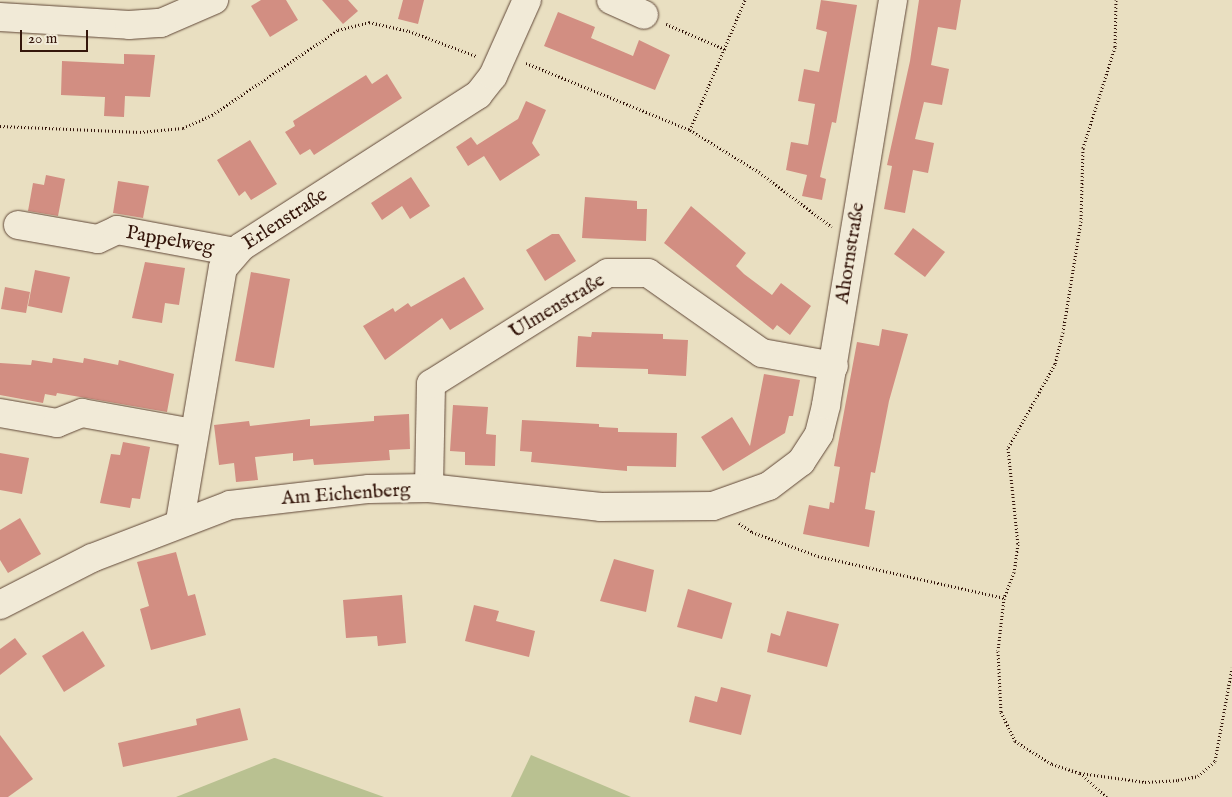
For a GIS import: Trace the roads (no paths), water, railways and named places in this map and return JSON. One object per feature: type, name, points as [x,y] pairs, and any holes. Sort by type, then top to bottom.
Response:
[{"type":"street","points":[[0,17],[129,25],[161,22],[214,0]]},
{"type":"street","name":"Erlenstraße","points":[[180,521],[193,433],[223,268],[235,252],[478,95],[500,58],[527,0]]},
{"type":"street","points":[[611,0],[644,15]]},
{"type":"street","name":"Ahornstraße","points":[[769,486],[801,462],[819,434],[834,366],[851,241],[893,0]]},
{"type":"street","name":"Pappelweg","points":[[18,224],[98,239],[117,230],[235,252]]},
{"type":"street","name":"Ulmenstraße","points":[[429,488],[431,384],[608,273],[648,272],[762,354],[834,366]]},
{"type":"street","points":[[0,413],[57,423],[82,413],[193,433]]},
{"type":"street","name":"Am Eichenberg","points":[[0,605],[92,558],[180,521],[230,505],[370,489],[429,488],[601,507],[713,506],[769,486]]}]
